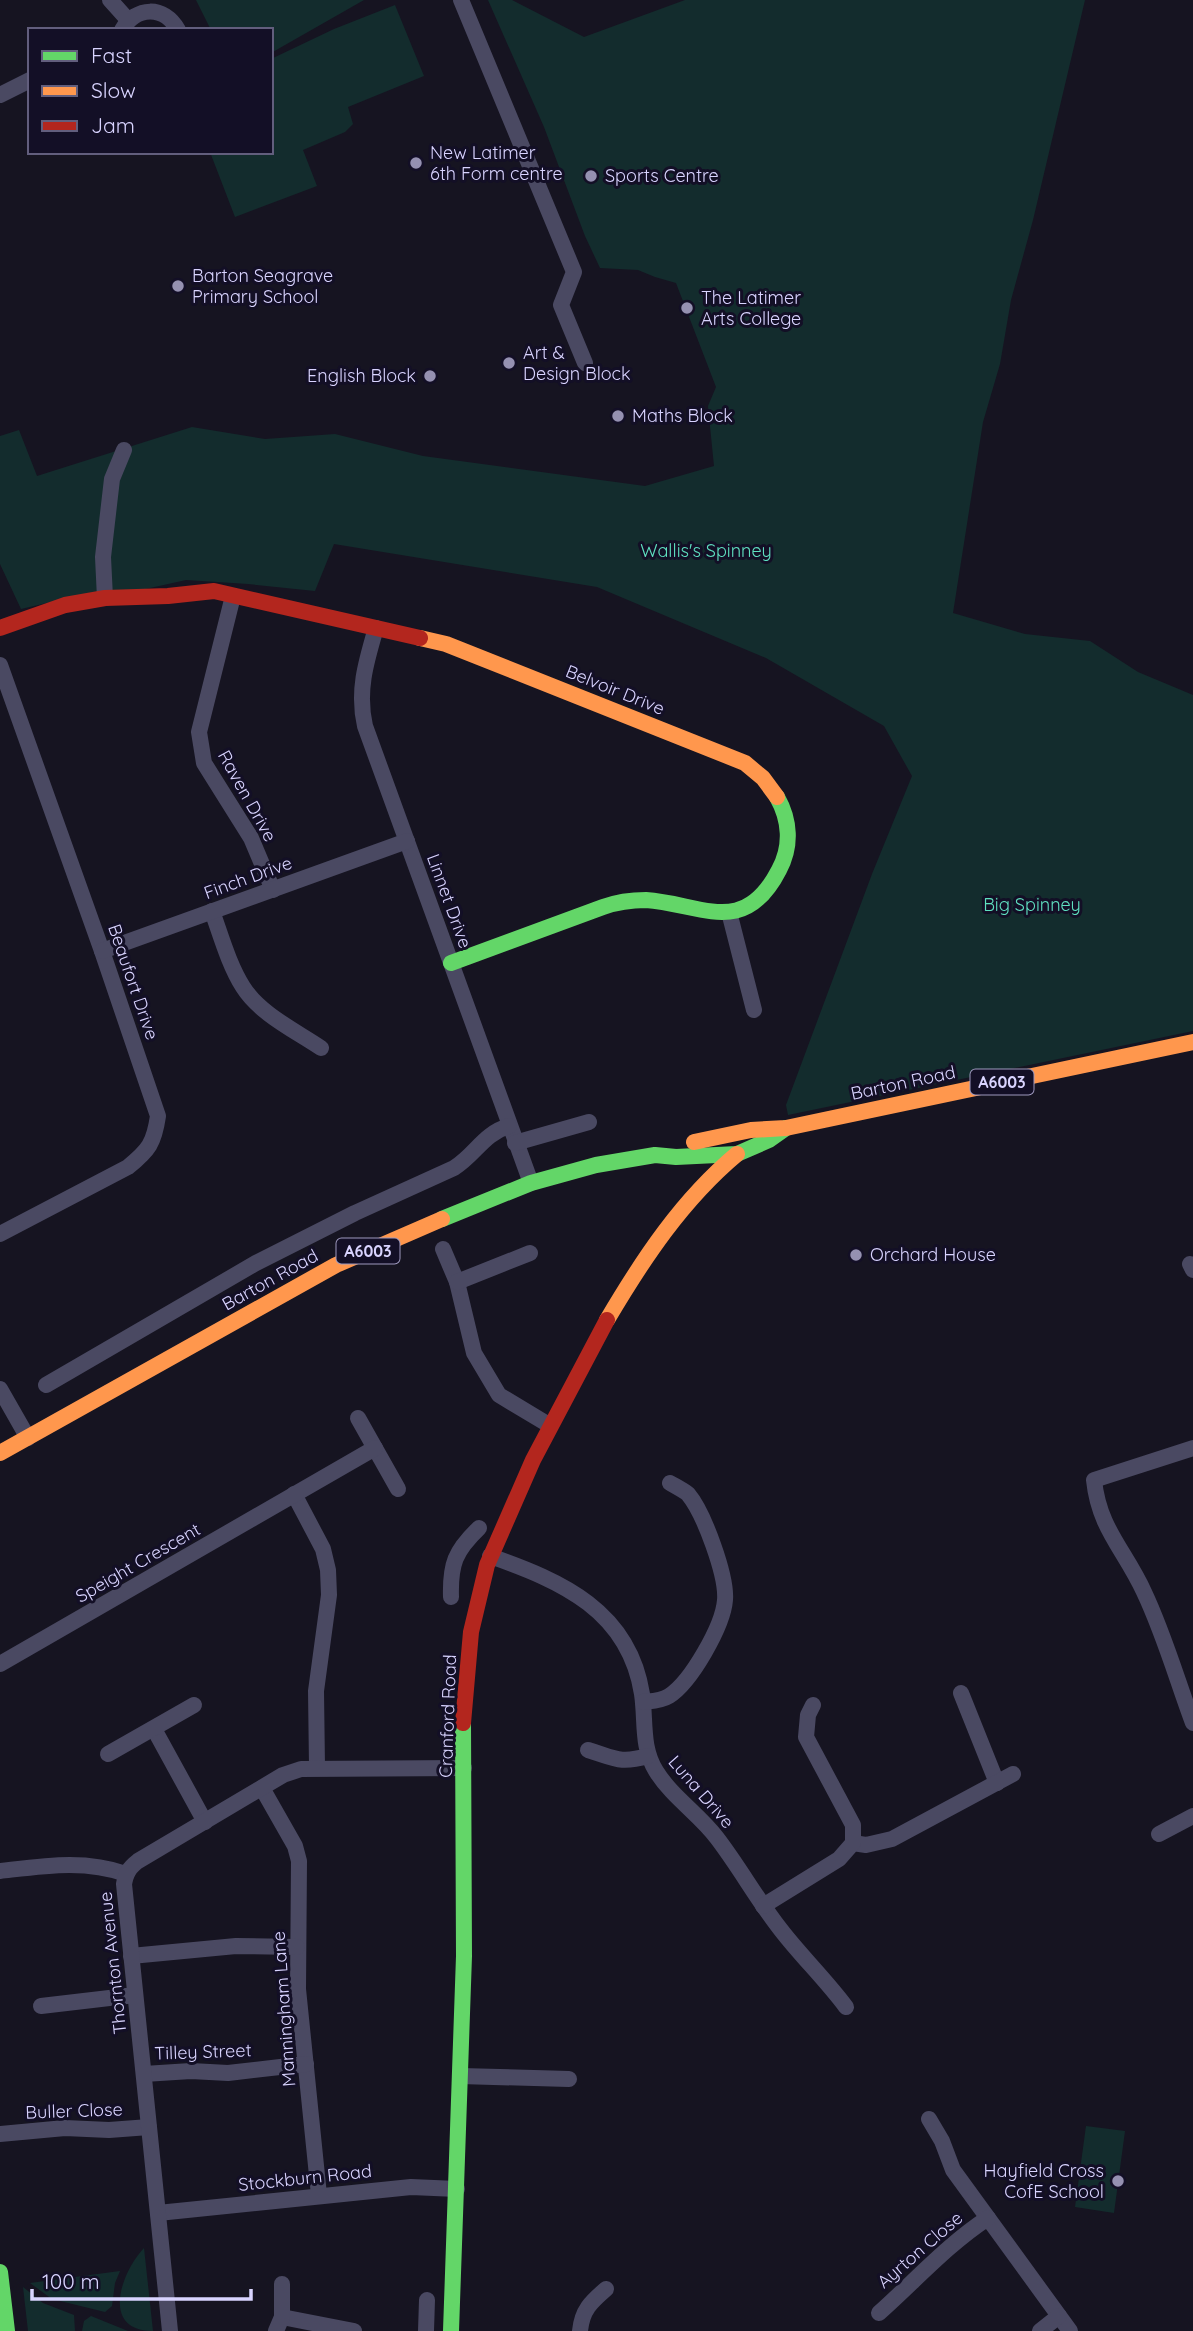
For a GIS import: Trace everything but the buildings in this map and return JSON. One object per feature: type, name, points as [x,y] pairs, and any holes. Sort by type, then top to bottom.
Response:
[{"type":"street","points":[[110,0],[125,25],[144,11],[155,11],[170,18],[177,28]]},
{"type":"street","points":[[461,0],[574,272],[562,305],[585,363]]},
{"type":"street","points":[[0,96],[28,81]]},
{"type":"street","points":[[105,598],[103,557],[112,480],[124,450]]},
{"type":"street","name":"Belvoir Drive","points":[[0,628],[65,605],[105,598],[214,591],[446,644],[494,662],[745,763],[763,775],[783,806],[788,823],[789,843],[786,857],[773,881],[758,899],[729,912],[713,914],[697,913],[662,903],[626,901],[451,964]]},
{"type":"street","name":"Raven Drive","points":[[233,596],[199,732],[204,763],[251,838],[273,890]]},
{"type":"street","name":"Linnet Drive","points":[[376,628],[363,671],[361,708],[365,726],[531,1183]]},
{"type":"street","name":"Beaufort Drive","points":[[0,665],[158,1116],[155,1138],[145,1153],[128,1167],[0,1234]]},
{"type":"street","name":"Finch Drive","points":[[102,951],[407,841]]},
{"type":"street","points":[[212,911],[244,989],[264,1009],[321,1048]]},
{"type":"street","points":[[729,912],[754,1010]]},
{"type":"street","name":"Barton Road","points":[[715,1154],[751,1130],[786,1128],[1193,1042]]},
{"type":"street","points":[[515,1143],[589,1122]]},
{"type":"street","name":"Barton Road","points":[[46,1385],[256,1264],[355,1213],[454,1168],[467,1160],[492,1133],[509,1126]]},
{"type":"street","name":"Barton Road","points":[[0,1453],[336,1265],[531,1183],[596,1164],[655,1155],[668,1147],[715,1154],[737,1154],[769,1140],[786,1128]]},
{"type":"street","name":"Cranford Road","points":[[451,2331],[465,1920],[466,1675],[472,1625],[488,1562],[507,1514],[549,1425],[650,1250],[715,1154]]},
{"type":"street","points":[[443,1249],[457,1282],[474,1353],[499,1395],[549,1425]]},
{"type":"street","points":[[457,1282],[530,1252]]},
{"type":"street","points":[[0,1389],[5,1411],[28,1438]]},
{"type":"street","points":[[358,1418],[398,1489]]},
{"type":"street","name":"Speight Crescent","points":[[0,1664],[375,1448]]},
{"type":"street","points":[[1193,1448],[1094,1480],[1096,1500],[1108,1532],[1144,1591],[1193,1723]]},
{"type":"street","points":[[643,1702],[660,1701],[671,1696],[693,1670],[706,1652],[725,1601],[723,1574],[701,1517],[687,1494],[670,1483]]},
{"type":"street","points":[[294,1494],[323,1549],[328,1570],[329,1595],[316,1690],[317,1767]]},
{"type":"street","points":[[451,1597],[450,1577],[461,1546],[479,1528]]},
{"type":"street","name":"Luna Drive","points":[[456,1559],[488,1562],[559,1584],[592,1605],[610,1621],[626,1647],[639,1679],[648,1756],[662,1778],[716,1836],[781,1931],[846,2007]]},
{"type":"street","points":[[961,1693],[997,1783]]},
{"type":"street","points":[[108,1754],[194,1705]]},
{"type":"street","points":[[763,1906],[839,1859],[853,1843],[853,1825],[806,1737],[808,1715],[813,1705]]},
{"type":"street","points":[[153,1728],[205,1822]]},
{"type":"street","points":[[588,1750],[618,1761],[631,1761],[648,1756]]},
{"type":"street","name":"Thornton Avenue","points":[[170,2331],[124,1884],[126,1874],[138,1861],[283,1775],[302,1769],[464,1768]]},
{"type":"street","points":[[853,1843],[866,1845],[892,1839],[1013,1774]]},
{"type":"street","name":"Manningham Lane","points":[[262,1788],[295,1846],[299,1861],[298,1989],[319,2195]]},
{"type":"street","points":[[1160,1834],[1193,1816]]},
{"type":"street","points":[[0,1871],[92,1864],[126,1874]]},
{"type":"street","points":[[131,1956],[236,1946],[297,1947]]},
{"type":"street","points":[[41,2006],[135,1995]]},
{"type":"street","name":"Tilley Street","points":[[144,2074],[178,2071],[228,2073],[306,2064]]},
{"type":"street","points":[[460,2076],[569,2079]]},
{"type":"street","name":"Ayrton Close","points":[[929,2119],[942,2141],[953,2170],[1070,2331]]},
{"type":"street","name":"Buller Close","points":[[0,2134],[65,2128],[109,2130],[149,2127]]},
{"type":"street","name":"Stockburn Road","points":[[158,2213],[411,2187],[457,2189]]},
{"type":"street","name":"Ayrton Close","points":[[879,2313],[963,2235],[988,2218]]},
{"type":"street","points":[[0,2272],[7,2331]]},
{"type":"street","points":[[282,2284],[279,2324],[354,2331]]},
{"type":"street","points":[[580,2331],[582,2315],[588,2304],[606,2289]]},
{"type":"street","points":[[426,2331],[427,2300]]},
{"type":"street","points":[[1040,2331],[1059,2316]]},
{"type":"green space","points":[[196,0],[364,0],[273,52],[273,28],[210,28]]},
{"type":"green space","points":[[488,0],[512,0],[584,37],[685,0],[1085,0],[1033,220],[1011,300],[1000,364],[983,422],[953,613],[1025,634],[1090,641],[1138,672],[1193,695],[1193,1031],[788,1115],[786,1105],[872,874],[912,776],[884,726],[766,658],[597,587],[334,544],[315,591],[186,580],[105,598],[94,592],[21,609],[0,564],[0,436],[19,430],[37,476],[192,427],[265,439],[335,434],[423,456],[645,486],[714,466],[708,406],[716,387],[676,283],[638,270],[600,268],[585,236],[544,127]]},
{"type":"green space","points":[[395,5],[424,76],[348,107],[353,124],[345,132],[303,150],[317,186],[235,217],[211,154],[273,154],[273,58],[334,29]]},
{"type":"green space","points":[[1086,2126],[1125,2131],[1114,2213],[1075,2207]]},
{"type":"green space","points":[[144,2248],[153,2331],[136,2328],[126,2321],[121,2311],[120,2298],[128,2271]]},
{"type":"green space","points":[[120,2271],[115,2283],[112,2306],[105,2312],[52,2299],[30,2283]]},
{"type":"green space","points":[[23,2287],[43,2303],[74,2315],[75,2331],[28,2331]]},
{"type":"green space","points":[[91,2316],[128,2331],[82,2331],[84,2321]]},
{"type":"traffic: fast","points":[[451,963],[603,907],[629,901],[646,900],[720,912],[751,904],[766,891],[786,852],[787,824],[777,797]]},
{"type":"traffic: fast","points":[[442,1219],[531,1183],[596,1165],[655,1155],[676,1157],[737,1154],[769,1140],[786,1128]]},
{"type":"traffic: fast","points":[[451,2331],[464,1956],[463,1723]]},
{"type":"traffic: fast","points":[[0,2272],[7,2331]]},
{"type":"traffic: slow","points":[[420,638],[446,644],[745,763],[763,778],[777,797]]},
{"type":"traffic: slow","points":[[694,1142],[751,1130],[786,1128],[1193,1042]]},
{"type":"traffic: slow","points":[[607,1320],[665,1231],[699,1191],[737,1154]]},
{"type":"traffic: slow","points":[[0,1453],[336,1265],[442,1219]]},
{"type":"traffic: jam","points":[[0,628],[65,605],[105,598],[214,591],[420,638]]},
{"type":"traffic: jam","points":[[463,1723],[471,1632],[487,1565],[533,1460],[607,1320]]},
{"type":"place","name":"New Latimer 6th Form centre","points":[[416,163]]},
{"type":"place","name":"Sports Centre","points":[[591,176]]},
{"type":"place","name":"Barton Seagrave Primary School","points":[[178,286]]},
{"type":"place","name":"The Latimer Arts College","points":[[687,308]]},
{"type":"place","name":"Art & Design Block","points":[[509,363]]},
{"type":"place","name":"English Block","points":[[430,376]]},
{"type":"place","name":"Maths Block","points":[[618,416]]},
{"type":"place","name":"Orchard House","points":[[856,1255]]},
{"type":"place","name":"Hayfield Cross CofE School","points":[[1118,2181]]},
{"type":"park label","name":"Wallis's Spinney","points":[[706,551]]},
{"type":"park label","name":"Big Spinney","points":[[1032,905]]}]
